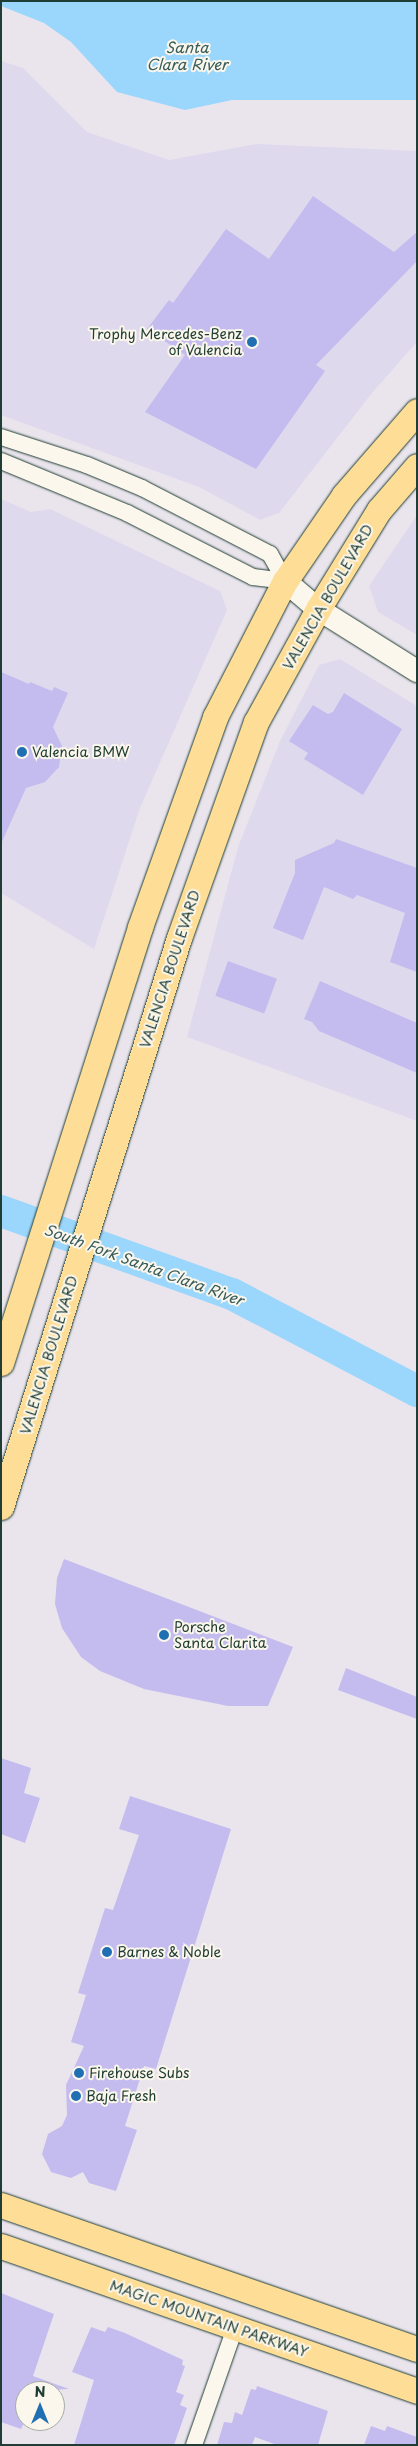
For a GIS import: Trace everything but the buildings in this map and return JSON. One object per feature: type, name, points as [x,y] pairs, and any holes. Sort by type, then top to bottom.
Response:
[{"type":"main road","points":[[1,1363],[65,1158],[161,864],[215,717],[284,581],[344,495],[417,411]]},
{"type":"main road","name":"VALENCIA BOULEVARD","points":[[1,1507],[203,866],[256,722],[318,609],[379,510],[417,466]]},
{"type":"main road","points":[[1,2205],[417,2349]]},
{"type":"main road","name":"MAGIC MOUNTAIN PARKWAY","points":[[1,2246],[417,2391]]},
{"type":"street","points":[[1,437],[87,465],[151,492],[270,554],[284,581],[318,609],[417,671]]},
{"type":"street","points":[[1,461],[127,513],[253,578],[284,581]]},
{"type":"street","points":[[194,2445],[235,2328]]},
{"type":"shaded area","points":[[1,61],[23,68],[87,132],[169,160],[256,144],[417,151],[417,342],[372,393],[279,513],[260,520],[199,487],[1,415]]},
{"type":"shaded area","points":[[1,499],[31,512],[50,509],[220,591],[227,610],[140,808],[94,949],[1,893]]},
{"type":"shaded area","points":[[417,515],[417,635],[378,612],[369,586]]},
{"type":"shaded area","points":[[340,659],[417,706],[417,1121],[187,1037],[238,847],[280,741],[319,665]]},
{"type":"water","name":"Santa Clara River","points":[[1,1],[417,1],[417,100],[232,100],[185,110],[117,92],[71,42],[44,23],[1,6]]},
{"type":"waterway","name":"South Fork Santa Clara River","points":[[1,1211],[232,1294],[417,1391]]},
{"type":"place","name":"Trophy Mercedes-Benz of Valencia","points":[[252,342]]},
{"type":"place","name":"Valencia BMW","points":[[22,752]]},
{"type":"place","name":"Porsche Santa Clarita","points":[[164,1635]]},
{"type":"place","name":"Barnes & Noble","points":[[107,1952]]},
{"type":"place","name":"Firehouse Subs","points":[[79,2073]]},
{"type":"place","name":"Baja Fresh","points":[[76,2096]]}]
